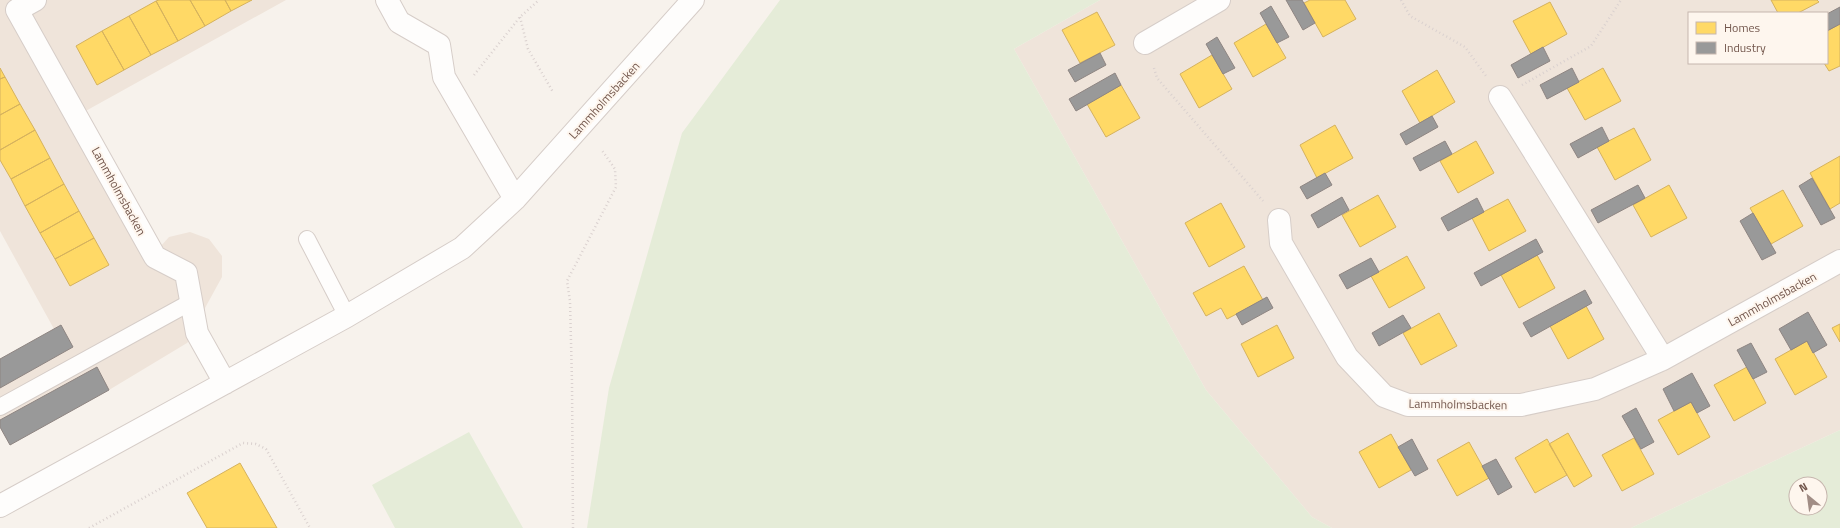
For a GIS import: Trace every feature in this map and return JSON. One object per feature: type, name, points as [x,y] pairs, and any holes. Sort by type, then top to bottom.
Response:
[{"type":"street","name":"Lammholmsbacken","points":[[35,0],[17,10],[155,257],[186,273],[197,333],[225,384]]},
{"type":"street","points":[[387,0],[399,22],[439,45],[444,77],[515,199]]},
{"type":"street","name":"Lammholmsbacken","points":[[0,506],[347,316],[462,248],[515,199],[693,0]]},
{"type":"street","points":[[1145,43],[1219,0]]},
{"type":"street","points":[[1500,97],[1663,360]]},
{"type":"street","name":"Lammholmsbacken","points":[[1278,220],[1281,243],[1347,356],[1384,396],[1408,405],[1521,405],[1595,389],[1663,360],[1840,261]]},
{"type":"lane","points":[[307,240],[347,316]]},
{"type":"lane","points":[[0,407],[191,302]]},
{"type":"path","points":[[456,98],[520,17],[539,0]]},
{"type":"path","points":[[1401,0],[1410,16],[1465,47],[1500,97],[1591,46],[1622,0]]},
{"type":"path","points":[[520,17],[528,49],[553,92]]},
{"type":"path","points":[[1145,43],[1158,78],[1278,220]]},
{"type":"path","points":[[573,528],[570,301],[567,281],[616,186],[615,169],[601,149]]},
{"type":"path","points":[[89,528],[242,443],[256,444],[266,449],[310,528]]},
{"type":"shaded area","points":[[0,0],[286,0],[82,113],[160,247],[169,237],[190,232],[209,239],[222,256],[222,277],[205,308],[205,324],[187,343],[109,390],[10,445],[0,427],[0,359],[54,329],[0,231]]},
{"type":"shaded area","points":[[1100,0],[1840,0],[1840,430],[1631,528],[1332,528],[1312,517],[1206,390],[1014,49]]},
{"type":"green space","points":[[780,0],[1100,0],[1014,49],[1206,390],[1312,517],[1332,528],[587,528],[609,388],[682,133]]},
{"type":"green space","points":[[1840,430],[1840,528],[1631,528]]},
{"type":"green space","points":[[469,432],[523,528],[395,528],[372,485]]},
{"type":"building: Homes","points":[[190,0],[205,26],[178,41],[156,1]]},
{"type":"building: Homes","points":[[190,0],[225,0],[231,11],[205,26]]},
{"type":"building: Homes","points":[[225,0],[252,0],[231,11]]},
{"type":"building: Homes","points":[[1310,0],[1345,0],[1356,19],[1323,37],[1304,3]]},
{"type":"building: Homes","points":[[1771,0],[1817,0],[1819,2],[1800,12],[1777,12]]},
{"type":"building: Homes","points":[[156,1],[178,41],[151,55],[129,16]]},
{"type":"building: Homes","points":[[1550,2],[1567,34],[1531,54],[1513,21]]},
{"type":"building: Homes","points":[[1097,12],[1115,45],[1080,63],[1062,30]]},
{"type":"building: Homes","points":[[129,16],[151,55],[124,70],[102,31]]},
{"type":"building: Homes","points":[[1266,24],[1286,58],[1253,77],[1234,43]]},
{"type":"building: Homes","points":[[1840,24],[1840,66],[1829,71],[1825,64],[1828,64],[1828,30]]},
{"type":"building: Homes","points":[[102,31],[124,70],[97,85],[76,46]]},
{"type":"building: Homes","points":[[1212,55],[1232,89],[1199,108],[1180,74]]},
{"type":"building: Homes","points":[[0,68],[5,77],[0,79]]},
{"type":"building: Homes","points":[[1603,68],[1621,101],[1585,120],[1567,88]]},
{"type":"building: Homes","points":[[1437,70],[1455,102],[1420,123],[1402,91]]},
{"type":"building: Homes","points":[[5,77],[20,104],[0,115],[0,79]]},
{"type":"building: Homes","points":[[1121,85],[1140,118],[1106,137],[1087,104]]},
{"type":"building: Homes","points":[[20,104],[35,130],[0,150],[0,115]]},
{"type":"building: Homes","points":[[1335,125],[1353,158],[1317,178],[1300,145]]},
{"type":"building: Homes","points":[[1634,128],[1651,160],[1615,180],[1597,147]]},
{"type":"building: Homes","points":[[35,130],[50,158],[11,179],[0,160],[0,150]]},
{"type":"building: Homes","points":[[1476,141],[1494,173],[1458,193],[1440,161]]},
{"type":"building: Homes","points":[[1840,156],[1840,203],[1830,209],[1810,173]]},
{"type":"building: Homes","points":[[50,158],[64,184],[25,206],[11,179]]},
{"type":"building: Homes","points":[[64,184],[79,211],[40,233],[25,206]]},
{"type":"building: Homes","points":[[1669,185],[1687,218],[1651,237],[1633,205]]},
{"type":"building: Homes","points":[[1783,190],[1803,226],[1771,244],[1750,208]]},
{"type":"building: Homes","points":[[1378,195],[1396,227],[1360,247],[1342,215]]},
{"type":"building: Homes","points":[[1508,199],[1526,231],[1489,251],[1472,218]]},
{"type":"building: Homes","points":[[1221,203],[1245,247],[1209,267],[1185,223]]},
{"type":"building: Homes","points":[[79,211],[94,238],[55,259],[40,233]]},
{"type":"building: Homes","points":[[94,238],[109,265],[70,286],[55,259]]},
{"type":"building: Homes","points":[[1537,255],[1555,288],[1519,308],[1501,275]]},
{"type":"building: Homes","points":[[1407,256],[1425,288],[1389,308],[1371,276]]},
{"type":"building: Homes","points":[[1244,266],[1263,300],[1227,319],[1221,308],[1206,316],[1193,293]]},
{"type":"building: Homes","points":[[1586,306],[1604,339],[1568,359],[1550,326]]},
{"type":"building: Homes","points":[[1439,313],[1457,346],[1421,365],[1403,333]]},
{"type":"building: Homes","points":[[1840,324],[1840,342],[1832,328]]},
{"type":"building: Homes","points":[[1277,325],[1294,358],[1258,377],[1241,344]]},
{"type":"building: Homes","points":[[1807,341],[1827,377],[1795,395],[1775,359]]},
{"type":"building: Homes","points":[[1747,367],[1766,403],[1734,421],[1714,385]]},
{"type":"building: Homes","points":[[1691,402],[1710,437],[1678,455],[1658,420]]},
{"type":"building: Homes","points":[[1568,433],[1592,476],[1574,487],[1549,444]]},
{"type":"building: Homes","points":[[1391,434],[1411,470],[1379,488],[1359,452]]},
{"type":"building: Homes","points":[[1634,438],[1654,474],[1622,491],[1602,455]]},
{"type":"building: Homes","points":[[1547,439],[1567,475],[1535,493],[1515,458]]},
{"type":"building: Homes","points":[[1469,442],[1489,478],[1457,496],[1437,460]]},
{"type":"building: Homes","points":[[240,463],[277,528],[207,528],[187,493]]},
{"type":"building: Industry","points":[[1286,0],[1302,0],[1315,23],[1303,30]]},
{"type":"building: Industry","points":[[1271,6],[1289,37],[1277,43],[1260,13]]},
{"type":"building: Industry","points":[[1840,7],[1840,24],[1828,30],[1828,13]]},
{"type":"building: Industry","points":[[1217,37],[1235,68],[1223,74],[1206,44]]},
{"type":"building: Industry","points":[[1543,47],[1550,61],[1518,78],[1511,65]]},
{"type":"building: Industry","points":[[1100,53],[1106,65],[1075,82],[1068,70]]},
{"type":"building: Industry","points":[[1572,68],[1579,82],[1547,99],[1540,85]]},
{"type":"building: Industry","points":[[1115,73],[1121,85],[1076,111],[1069,99]]},
{"type":"building: Industry","points":[[1432,116],[1438,127],[1406,145],[1400,134]]},
{"type":"building: Industry","points":[[1602,127],[1609,141],[1578,158],[1570,144]]},
{"type":"building: Industry","points":[[1445,141],[1452,154],[1420,171],[1413,158]]},
{"type":"building: Industry","points":[[1325,173],[1332,185],[1307,199],[1300,187]]},
{"type":"building: Industry","points":[[1812,178],[1835,218],[1821,225],[1799,186]]},
{"type":"building: Industry","points":[[1638,185],[1645,198],[1598,223],[1591,210]]},
{"type":"building: Industry","points":[[1342,197],[1349,210],[1318,228],[1311,215]]},
{"type":"building: Industry","points":[[1477,198],[1484,212],[1448,231],[1441,218]]},
{"type":"building: Industry","points":[[1753,213],[1776,253],[1762,260],[1740,221]]},
{"type":"building: Industry","points":[[1536,239],[1543,252],[1481,286],[1474,273]]},
{"type":"building: Industry","points":[[1371,258],[1379,272],[1347,289],[1339,275]]},
{"type":"building: Industry","points":[[1585,290],[1592,303],[1531,337],[1523,323]]},
{"type":"building: Industry","points":[[1267,297],[1273,308],[1242,325],[1236,314]]},
{"type":"building: Industry","points":[[1808,312],[1827,345],[1813,353],[1807,341],[1791,350],[1779,329]]},
{"type":"building: Industry","points":[[1403,315],[1411,328],[1379,346],[1372,333]]},
{"type":"building: Industry","points":[[61,325],[73,347],[0,388],[0,359]]},
{"type":"building: Industry","points":[[1751,343],[1767,372],[1753,379],[1737,350]]},
{"type":"building: Industry","points":[[97,367],[109,390],[10,445],[0,427],[0,420]]},
{"type":"building: Industry","points":[[1692,373],[1710,406],[1697,413],[1691,402],[1674,411],[1663,389]]},
{"type":"building: Industry","points":[[1636,408],[1654,442],[1641,449],[1622,416]]},
{"type":"building: Industry","points":[[1412,439],[1428,469],[1415,476],[1398,447]]},
{"type":"building: Industry","points":[[1496,459],[1512,487],[1498,495],[1482,466]]}]
